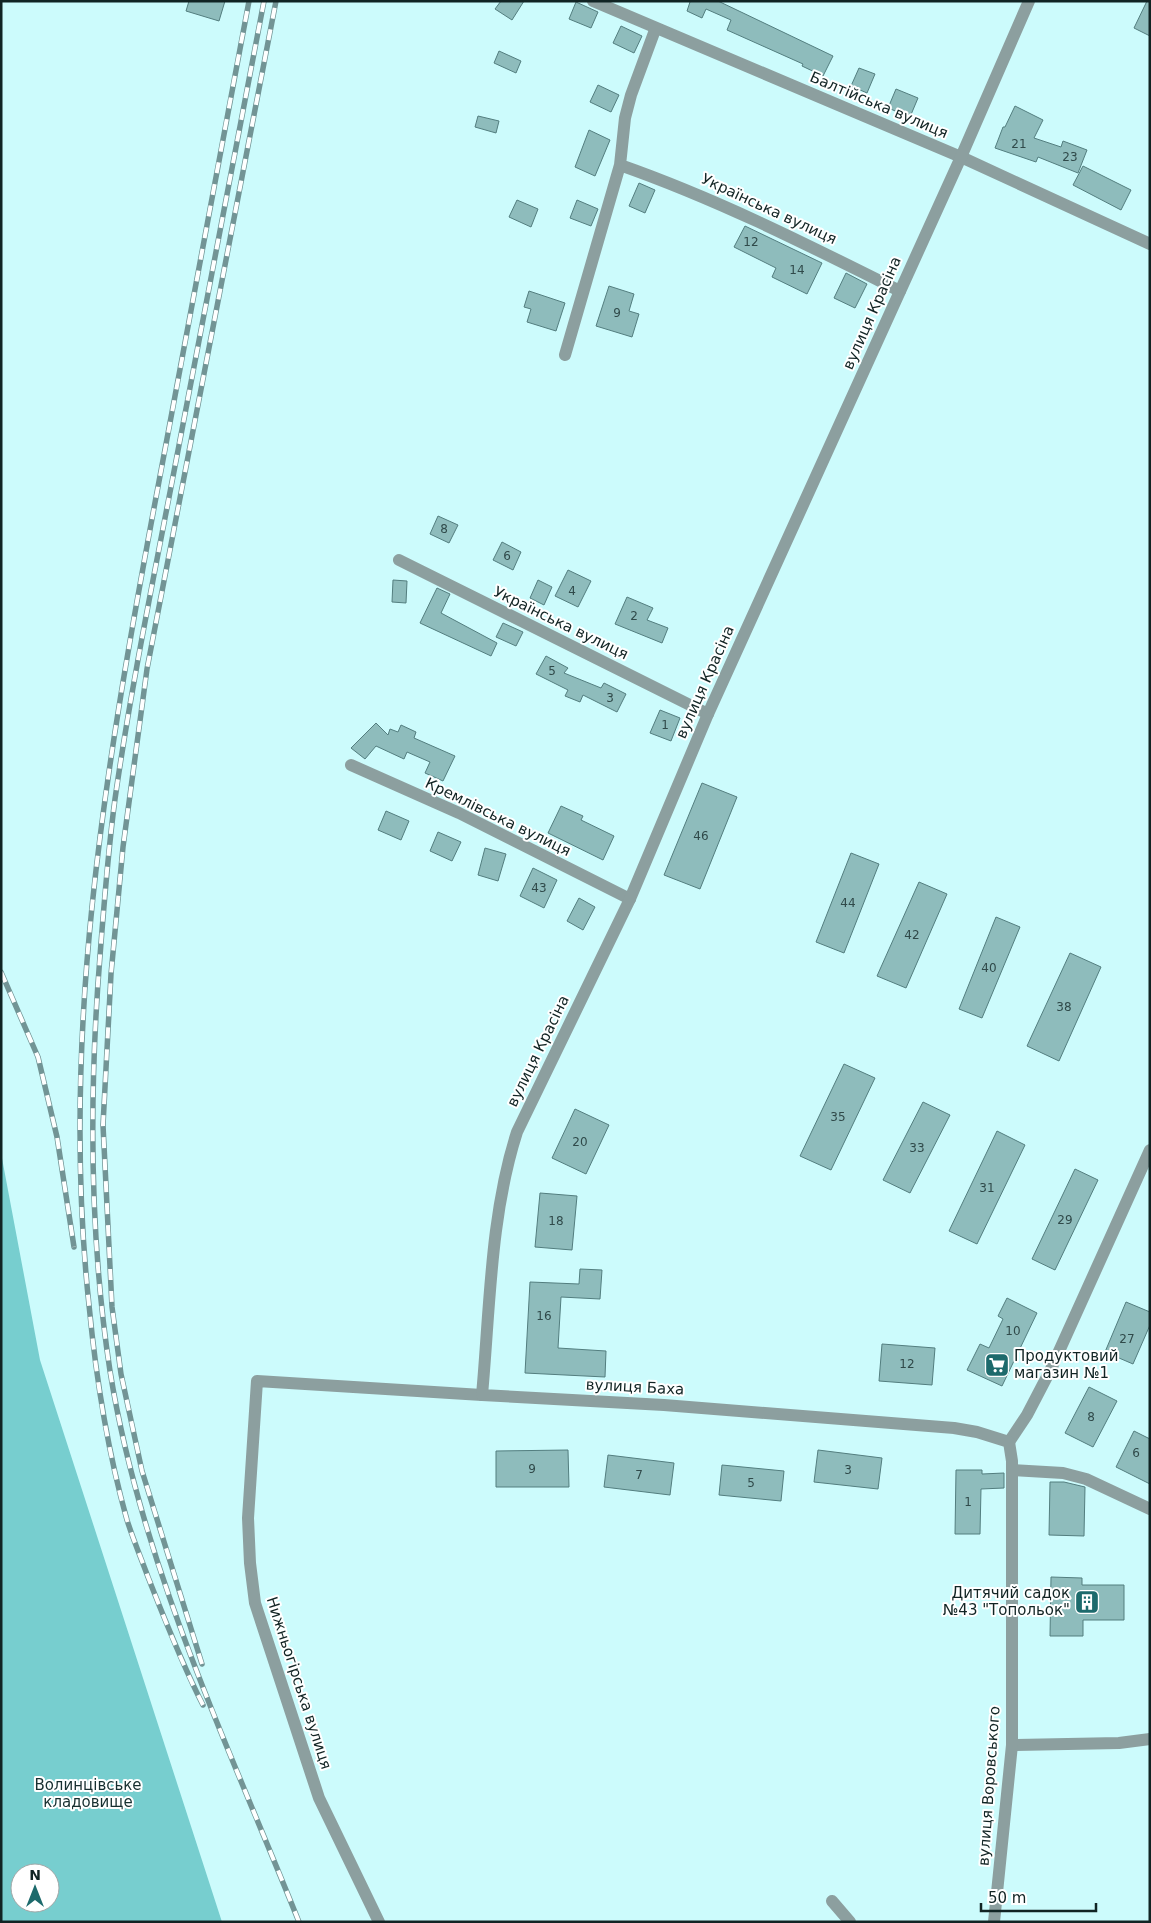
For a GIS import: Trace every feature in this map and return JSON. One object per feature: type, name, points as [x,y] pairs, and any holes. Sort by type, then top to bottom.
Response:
[{"type":"street","name":"Балтійська вулиця","points":[[592,1],[656,30],[961,156],[1150,244]]},
{"type":"street","name":"вулиця Красіна","points":[[482,1395],[499,1207],[506,1167],[517,1132],[630,900],[708,714],[961,156],[1029,1]]},
{"type":"street","points":[[565,356],[620,165],[625,118],[631,95],[656,30]]},
{"type":"street","name":"Українська вулиця","points":[[620,165],[706,198],[786,234],[900,291]]},
{"type":"street","name":"Українська вулиця","points":[[399,560],[708,714]]},
{"type":"street","name":"Кремлівська вулиця","points":[[351,765],[459,813],[630,900]]},
{"type":"street","points":[[1009,1442],[1027,1415],[1051,1369],[1149,1153]]},
{"type":"street","name":"вулиця Баха","points":[[257,1381],[664,1405],[954,1428],[986,1434],[1009,1442]]},
{"type":"street","name":"Нижньогірська вулиця","points":[[257,1381],[248,1518],[250,1563],[255,1603],[319,1798],[379,1922]]},
{"type":"street","name":"вулиця Воровського","points":[[994,1922],[1012,1745],[1012,1470],[1009,1442]]},
{"type":"street","points":[[1012,1470],[1063,1473],[1086,1479],[1150,1509]]},
{"type":"street","points":[[1012,1745],[1119,1743],[1150,1739]]},
{"type":"street","points":[[832,1901],[850,1922]]},
{"type":"green space","name":"Волинцівське кладовище","points":[[1,1153],[40,1360],[222,1922],[1,1922]]},
{"type":"building","points":[[189,1],[225,1],[219,21],[186,11]]},
{"type":"building","points":[[501,1],[524,1],[512,20],[495,9]]},
{"type":"building","points":[[688,1],[718,1],[833,56],[823,76],[802,66],[803,64],[727,30],[731,20],[706,9],[702,18],[687,11],[690,2]]},
{"type":"building","points":[[1147,1],[1150,1],[1150,36],[1134,28]]},
{"type":"building","points":[[576,2],[598,12],[591,28],[569,19]]},
{"type":"building","points":[[621,26],[642,36],[634,53],[613,43]]},
{"type":"building","points":[[499,51],[521,61],[516,73],[494,63]]},
{"type":"building","points":[[859,68],[875,74],[867,93],[851,86]]},
{"type":"building","points":[[598,85],[619,95],[611,112],[590,102]]},
{"type":"building","points":[[896,89],[918,98],[910,117],[888,108]]},
{"type":"building","points":[[1015,106],[1043,120],[1034,138],[1061,147],[1063,141],[1087,150],[1078,173],[1038,157],[1036,162],[995,148],[1003,127],[1005,127]]},
{"type":"building","points":[[478,116],[499,121],[496,133],[475,127]]},
{"type":"building","points":[[589,130],[610,140],[595,176],[575,167]]},
{"type":"building","points":[[1083,166],[1131,190],[1121,210],[1073,185]]},
{"type":"building","points":[[639,183],[655,190],[645,213],[629,206]]},
{"type":"building","points":[[517,200],[538,209],[531,227],[509,217]]},
{"type":"building","points":[[577,200],[598,209],[591,226],[570,218]]},
{"type":"building","points":[[745,226],[822,263],[807,294],[772,277],[776,268],[734,247]]},
{"type":"building","points":[[846,273],[867,284],[855,308],[834,298]]},
{"type":"building","points":[[609,286],[634,294],[629,311],[639,314],[632,337],[596,326]]},
{"type":"building","points":[[529,291],[565,303],[556,331],[527,322],[531,309],[524,307]]},
{"type":"building","points":[[438,516],[458,525],[449,543],[430,534]]},
{"type":"building","points":[[502,542],[521,552],[513,570],[493,560]]},
{"type":"building","points":[[568,570],[591,581],[578,607],[555,596]]},
{"type":"building","points":[[393,580],[407,581],[406,603],[392,602]]},
{"type":"building","points":[[538,580],[552,587],[544,605],[530,598]]},
{"type":"building","points":[[437,588],[450,594],[441,613],[497,643],[491,656],[420,623]]},
{"type":"building","points":[[627,597],[653,608],[647,620],[668,628],[662,643],[615,624]]},
{"type":"building","points":[[503,623],[523,632],[516,646],[496,637]]},
{"type":"building","points":[[546,656],[568,668],[564,673],[601,688],[604,683],[626,694],[617,712],[583,695],[580,702],[565,696],[568,690],[536,674]]},
{"type":"building","points":[[660,710],[680,718],[671,741],[650,733]]},
{"type":"building","points":[[376,723],[388,735],[390,729],[398,732],[401,725],[416,732],[414,738],[455,756],[443,781],[425,773],[430,762],[407,752],[404,759],[376,746],[365,759],[351,748]]},
{"type":"building","points":[[702,783],[737,797],[700,889],[664,875]]},
{"type":"building","points":[[561,806],[583,816],[581,820],[614,836],[603,860],[548,833]]},
{"type":"building","points":[[386,811],[409,821],[401,840],[378,830]]},
{"type":"building","points":[[438,832],[461,842],[452,861],[430,851]]},
{"type":"building","points":[[485,848],[506,854],[498,881],[478,875]]},
{"type":"building","points":[[851,853],[879,864],[844,953],[816,942]]},
{"type":"building","points":[[533,868],[557,880],[544,908],[520,896]]},
{"type":"building","points":[[919,882],[947,894],[906,988],[877,976]]},
{"type":"building","points":[[579,898],[595,907],[583,930],[567,921]]},
{"type":"building","points":[[996,917],[1020,927],[982,1018],[959,1009]]},
{"type":"building","points":[[1070,953],[1101,967],[1059,1061],[1027,1046]]},
{"type":"building","points":[[844,1064],[875,1078],[831,1170],[800,1156]]},
{"type":"building","points":[[923,1102],[950,1115],[910,1193],[883,1180]]},
{"type":"building","points":[[575,1109],[609,1125],[586,1174],[552,1158]]},
{"type":"building","points":[[997,1131],[1025,1145],[977,1244],[949,1231]]},
{"type":"building","points":[[1075,1169],[1098,1180],[1055,1270],[1032,1259]]},
{"type":"building","points":[[540,1193],[577,1196],[572,1250],[535,1247]]},
{"type":"building","points":[[580,1269],[602,1270],[600,1299],[561,1297],[558,1348],[606,1351],[605,1377],[525,1373],[530,1282],[579,1284]]},
{"type":"building","points":[[1007,1298],[1037,1313],[1002,1386],[967,1370],[980,1344],[989,1348],[1003,1319],[998,1316]]},
{"type":"building","points":[[1126,1302],[1150,1312],[1150,1325],[1133,1364],[1105,1352]]},
{"type":"building","points":[[882,1344],[935,1348],[932,1385],[879,1381]]},
{"type":"building","points":[[1089,1387],[1117,1401],[1093,1447],[1065,1433]]},
{"type":"building","points":[[1134,1431],[1150,1439],[1150,1484],[1116,1467]]},
{"type":"building","points":[[568,1450],[569,1487],[496,1487],[496,1451]]},
{"type":"building","points":[[818,1450],[882,1458],[878,1489],[814,1482]]},
{"type":"building","points":[[608,1455],[674,1463],[670,1495],[604,1487]]},
{"type":"building","points":[[722,1465],[784,1471],[781,1501],[719,1495]]},
{"type":"building","points":[[956,1470],[982,1470],[982,1474],[1004,1473],[1004,1488],[981,1489],[980,1534],[955,1534]]},
{"type":"building","points":[[1050,1482],[1064,1482],[1085,1487],[1084,1536],[1049,1535]]},
{"type":"building","name":"Дитячий садок №43 \"Топольок\"","points":[[1051,1577],[1082,1578],[1082,1585],[1124,1585],[1124,1620],[1083,1620],[1083,1636],[1050,1636]]},
{"type":"railway","points":[[203,1705],[174,1642],[132,1534],[108,1440],[95,1359],[89,1305],[81,1204],[80,1104],[84,1004],[92,904],[119,706],[249,1]]},
{"type":"railway","points":[[264,1],[141,643],[115,799],[106,878],[96,1008],[93,1164],[98,1268],[110,1371],[124,1443],[142,1513],[164,1583],[189,1651],[299,1922]]},
{"type":"railway","points":[[202,1664],[142,1471],[121,1374],[112,1307],[103,1125],[111,974],[123,847],[147,669],[276,1]]},
{"type":"railway","points":[[1,972],[38,1057],[57,1137],[74,1247]]},
{"type":"place","name":"Продуктовий магазин №1","points":[[997,1365]]},
{"type":"place","name":"Дитячий садок №43 \"Топольок\"","points":[[1087,1602]]}]
